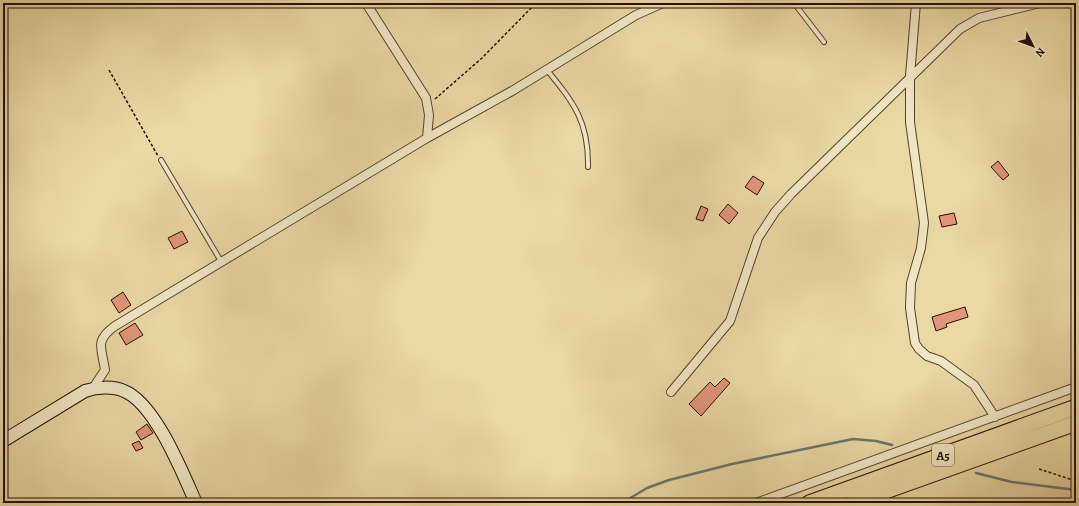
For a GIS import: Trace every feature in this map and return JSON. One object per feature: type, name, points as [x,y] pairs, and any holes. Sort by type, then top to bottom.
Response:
[{"type":"highway","name":"Α5","points":[[809,503],[1076,407]]},
{"type":"highway","name":"Α5","points":[[852,503],[1076,422]]},
{"type":"street","points":[[366,3],[425,94],[428,104],[427,138]]},
{"type":"street","points":[[3,440],[57,406],[93,388],[104,372],[101,344],[106,332],[427,138],[546,70],[636,15],[663,3]]},
{"type":"street","points":[[916,3],[910,76],[910,122],[924,223],[921,248],[911,283],[910,308],[915,343],[927,356],[941,361],[974,385],[995,417]]},
{"type":"street","points":[[670,392],[730,321],[758,238],[775,212],[811,173],[947,40],[968,24],[979,18],[1040,3]]},
{"type":"street","points":[[756,503],[995,417],[1076,386]]},
{"type":"street","points":[[93,388],[124,391],[150,414],[173,453],[196,503]]},
{"type":"lane","points":[[794,3],[824,42]]},
{"type":"lane","points":[[546,70],[566,94],[579,114],[586,132],[588,167]]},
{"type":"lane","points":[[160,160],[222,263]]},
{"type":"path","points":[[428,104],[443,94],[482,58],[536,3]]},
{"type":"path","points":[[109,70],[160,160]]},
{"type":"path","points":[[1040,469],[1076,481]]},
{"type":"building","points":[[998,161],[1009,175],[1003,180],[991,167]]},
{"type":"building","points":[[753,176],[764,183],[757,195],[745,187]]},
{"type":"building","points":[[728,204],[738,213],[729,224],[719,215]]},
{"type":"building","points":[[701,206],[708,209],[703,221],[696,219]]},
{"type":"building","points":[[954,213],[957,224],[942,227],[939,216]]},
{"type":"building","points":[[182,231],[188,242],[174,249],[168,238]]},
{"type":"building","points":[[123,292],[131,305],[119,313],[111,300]]},
{"type":"building","points":[[965,307],[968,317],[946,324],[947,327],[936,331],[932,317]]},
{"type":"building","points":[[135,323],[143,335],[126,345],[119,333]]},
{"type":"building","points":[[724,378],[730,383],[701,416],[689,404],[710,382],[715,387]]},
{"type":"building","points":[[147,424],[153,433],[141,440],[136,432]]},
{"type":"building","points":[[139,441],[143,448],[136,451],[132,444]]},
{"type":"waterway","points":[[622,503],[647,488],[669,480],[732,464],[853,439],[876,441],[892,445]]},
{"type":"waterway","points":[[976,473],[1012,482],[1076,490]]}]
